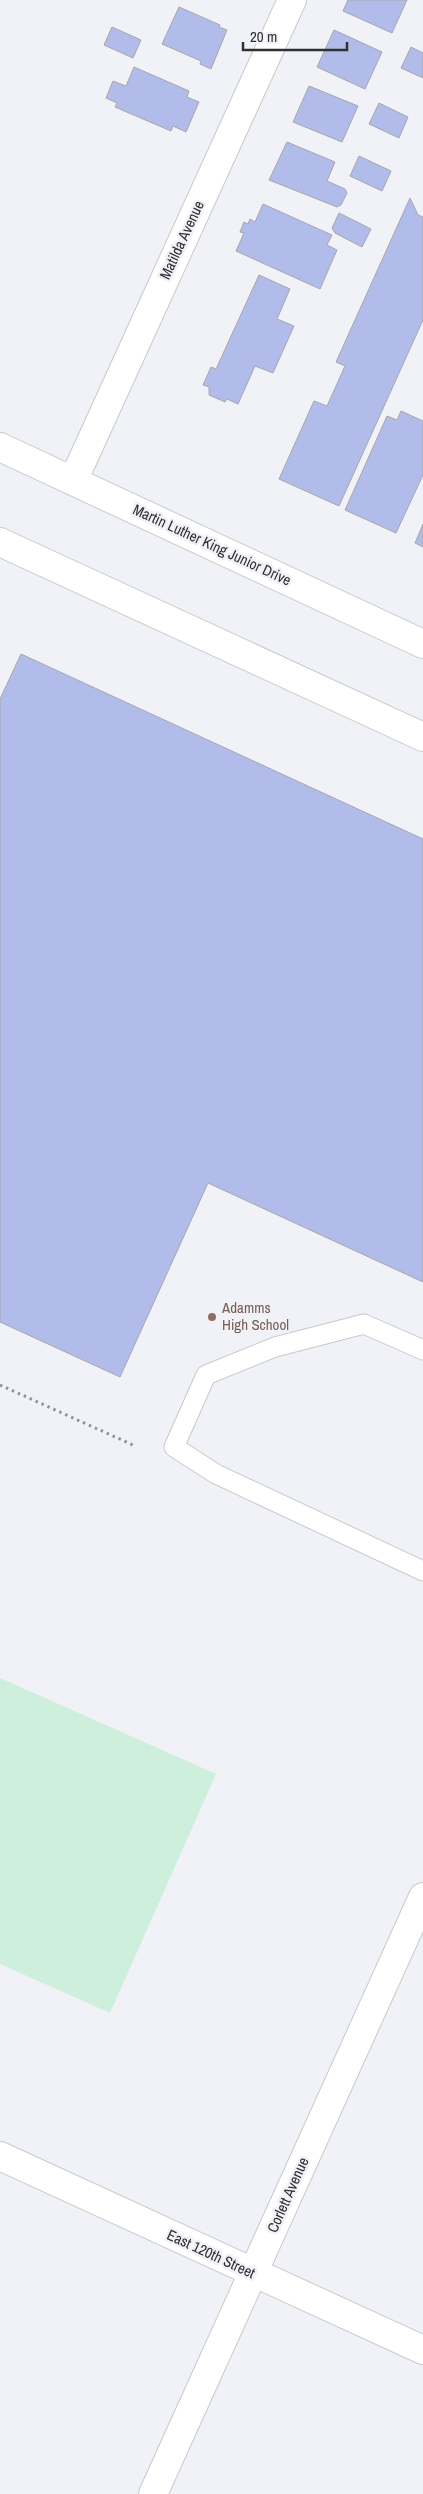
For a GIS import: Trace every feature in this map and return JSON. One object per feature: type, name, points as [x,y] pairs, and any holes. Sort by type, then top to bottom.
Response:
[{"type":"street","name":"Matilda Avenue","points":[[73,480],[292,0]]},
{"type":"street","name":"Martin Luther King Junior Drive","points":[[0,446],[423,644]]},
{"type":"street","points":[[0,542],[423,737]]},
{"type":"street","name":"Corlett Avenue","points":[[153,2494],[423,1897]]},
{"type":"street","name":"East 120th Street","points":[[0,2156],[423,2350]]},
{"type":"lane","points":[[423,1350],[364,1324],[275,1347],[206,1376],[174,1447],[216,1474],[423,1571]]},
{"type":"path","points":[[0,1384],[133,1445]]},
{"type":"green space","points":[[0,1678],[216,1774],[110,2013],[0,1964]]},
{"type":"building","points":[[348,0],[407,0],[392,33],[343,11]]},
{"type":"building","points":[[179,7],[227,30],[211,69],[200,64],[201,61],[162,44]]},
{"type":"building","points":[[112,27],[141,40],[133,58],[104,45]]},
{"type":"building","points":[[334,30],[382,52],[365,89],[317,67]]},
{"type":"building","points":[[411,47],[423,53],[423,78],[401,68]]},
{"type":"building","points":[[134,67],[189,91],[187,97],[199,102],[186,132],[173,126],[171,131],[115,107],[117,103],[106,98],[113,81],[126,86]]},
{"type":"building","points":[[309,86],[358,106],[342,142],[293,122]]},
{"type":"building","points":[[379,103],[408,117],[399,138],[369,124]]},
{"type":"building","points":[[287,142],[335,162],[327,181],[345,189],[347,193],[341,205],[337,207],[269,180]]},
{"type":"building","points":[[359,156],[391,171],[382,191],[350,176]]},
{"type":"building","points":[[410,198],[418,215],[423,217],[423,320],[339,506],[279,479],[314,401],[327,406],[345,366],[336,362]]},
{"type":"building","points":[[263,204],[332,235],[327,245],[337,250],[320,289],[236,251],[244,233],[240,232],[244,222],[248,224],[250,219],[255,222]]},
{"type":"building","points":[[339,213],[371,229],[362,247],[335,233],[332,228]]},
{"type":"building","points":[[259,275],[290,289],[277,319],[294,326],[273,373],[255,366],[238,404],[227,399],[225,402],[209,395],[209,387],[203,385],[211,367],[216,369]]},
{"type":"building","points":[[401,411],[423,421],[423,475],[396,533],[345,510],[387,416],[397,420]]},
{"type":"building","points":[[423,524],[423,547],[415,543]]},
{"type":"building","points":[[21,654],[423,839],[423,1282],[208,1183],[120,1377],[0,1322],[0,699]]},
{"type":"place","name":"Adamms High School","points":[[212,1317]]}]
